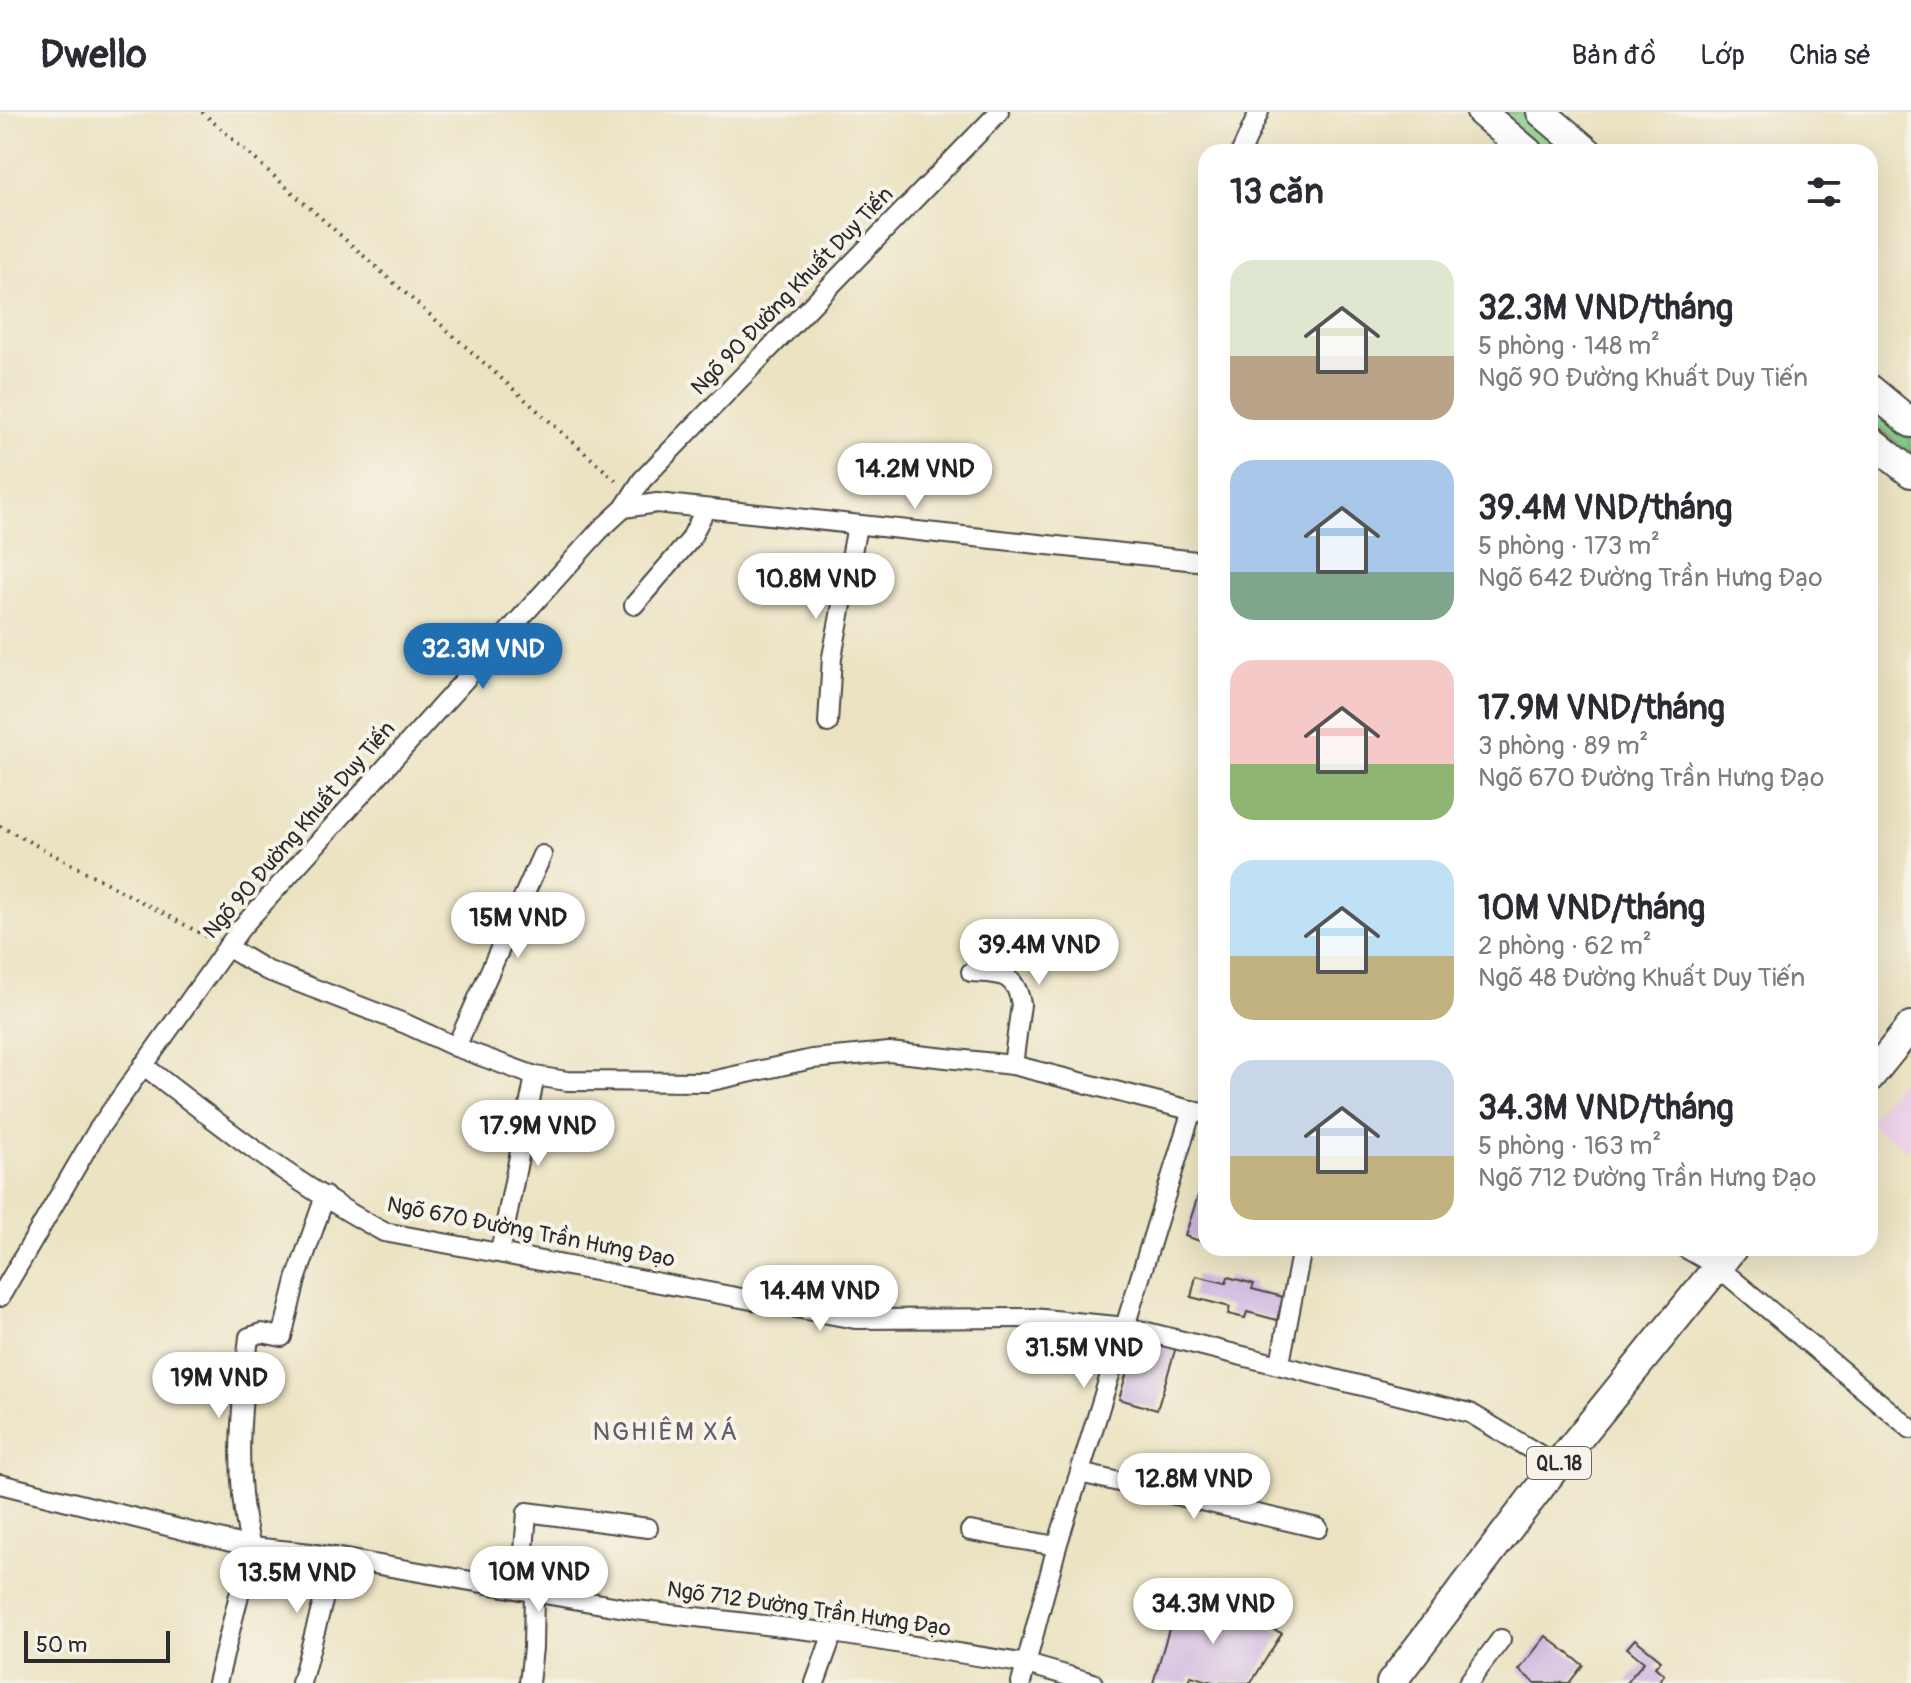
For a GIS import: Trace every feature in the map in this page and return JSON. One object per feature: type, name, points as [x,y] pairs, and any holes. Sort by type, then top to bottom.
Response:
[{"type":"highway","points":[[1481,112],[1519,144]]},
{"type":"highway","points":[[1541,112],[1579,144]]},
{"type":"highway","points":[[1878,396],[1911,423]]},
{"type":"highway","points":[[1878,446],[1911,473]]},
{"type":"highway","points":[[1878,1067],[1911,1026]]},
{"type":"highway","name":"QL.18","points":[[1391,1683],[1557,1465],[1726,1258]]},
{"type":"street","name":"Ngõ 90 Đường Khuất Duy Tiến","points":[[0,1297],[97,1131],[241,928],[628,501],[642,480],[999,112]]},
{"type":"street","points":[[1245,144],[1259,112]]},
{"type":"street","points":[[628,501],[1198,561]]},
{"type":"street","points":[[634,605],[690,540],[705,510]]},
{"type":"street","points":[[828,723],[836,630],[857,526]]},
{"type":"street","points":[[456,1047],[542,855]]},
{"type":"street","points":[[227,947],[266,970],[535,1076],[567,1081],[707,1082],[812,1059],[889,1052],[1013,1065],[1198,1112]]},
{"type":"street","points":[[971,972],[1002,974],[1010,979],[1019,994],[1021,1004],[1013,1065]]},
{"type":"street","name":"Ngõ 670 Đường Trần Hưng Đạo","points":[[143,1065],[253,1151],[384,1232],[855,1319],[1033,1318],[1127,1327],[1470,1413],[1557,1465]]},
{"type":"street","points":[[500,1252],[535,1076]]},
{"type":"street","points":[[1021,1683],[1057,1546],[1198,1115]]},
{"type":"street","points":[[217,1683],[251,1547],[238,1455],[249,1337],[262,1333],[282,1337],[296,1280],[325,1196]]},
{"type":"street","points":[[1280,1363],[1300,1256]]},
{"type":"street","points":[[1726,1258],[1911,1429]]},
{"type":"street","points":[[1080,1473],[1318,1528]]},
{"type":"street","name":"Ngõ 712 Đường Trần Hưng Đạo","points":[[0,1484],[251,1547],[335,1557],[636,1610],[833,1633],[1027,1664],[1093,1683]]},
{"type":"street","points":[[529,1683],[533,1648],[527,1591],[527,1512],[648,1528]]},
{"type":"street","points":[[970,1531],[1057,1546]]},
{"type":"street","points":[[301,1683],[335,1557]]},
{"type":"street","points":[[815,1683],[833,1633]]},
{"type":"street","points":[[1468,1683],[1501,1639]]},
{"type":"path","points":[[202,112],[628,501]]},
{"type":"path","points":[[0,826],[227,947]]},
{"type":"shaded area","points":[[1911,1067],[1911,1151],[1878,1130],[1878,1108]]},
{"type":"green space","points":[[1496,112],[1523,112],[1561,144],[1534,144]]},
{"type":"green space","points":[[1878,406],[1911,433],[1911,454],[1878,427]]},
{"type":"building","points":[[1198,1196],[1198,1240],[1185,1236]]},
{"type":"building","points":[[1196,1276],[1226,1283],[1228,1277],[1254,1284],[1252,1289],[1283,1297],[1277,1320],[1247,1312],[1245,1318],[1228,1314],[1230,1307],[1191,1297]]},
{"type":"building","points":[[1138,1335],[1176,1347],[1157,1410],[1119,1399]]},
{"type":"building","points":[[1179,1596],[1282,1633],[1251,1683],[1216,1683],[1191,1676],[1188,1683],[1153,1683]]},
{"type":"building","points":[[1546,1636],[1583,1665],[1569,1683],[1535,1683],[1519,1670]]},
{"type":"building","points":[[1635,1639],[1661,1660],[1655,1667],[1664,1675],[1660,1679],[1662,1683],[1626,1683],[1644,1662],[1627,1648]]},
{"type":"district","name":"NGHIÊM XÁ","points":[[666,1432]]}]
